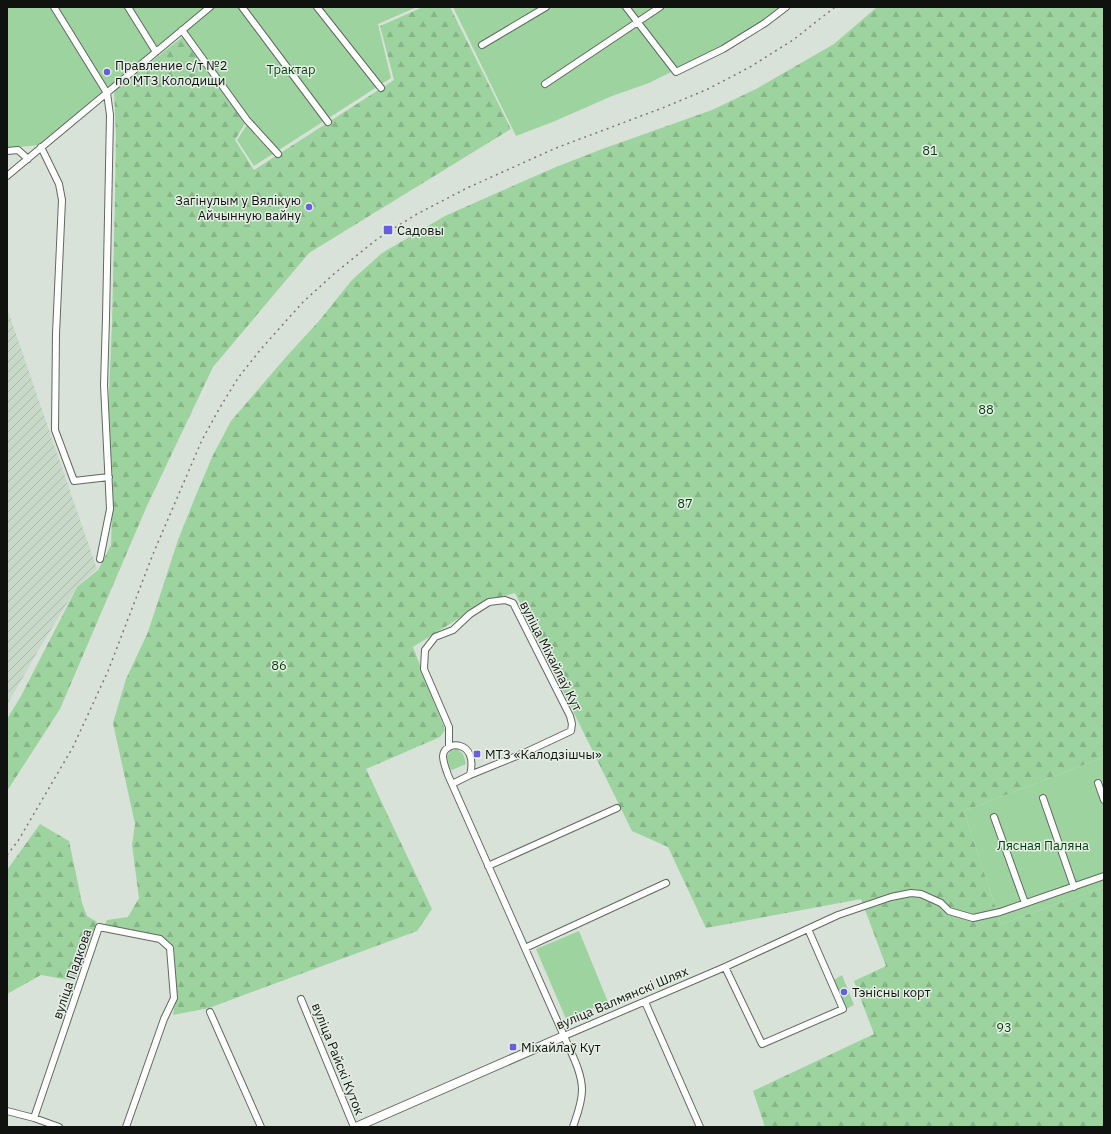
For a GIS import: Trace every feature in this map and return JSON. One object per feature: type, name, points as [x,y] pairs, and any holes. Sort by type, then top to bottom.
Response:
[{"type":"street","points":[[54,7],[107,93],[110,115],[104,385],[110,509],[100,559]]},
{"type":"street","points":[[128,7],[156,52]]},
{"type":"street","points":[[242,7],[328,122]]},
{"type":"street","points":[[317,7],[381,88]]},
{"type":"street","points":[[482,46],[546,7]]},
{"type":"street","points":[[626,7],[636,22],[676,72],[723,49],[765,23],[786,7]]},
{"type":"street","points":[[545,84],[660,7]]},
{"type":"street","points":[[7,176],[207,8]]},
{"type":"street","points":[[182,30],[247,120],[278,154]]},
{"type":"street","points":[[41,147],[59,184],[62,200],[56,334],[55,430],[74,481],[109,477]]},
{"type":"street","points":[[7,151],[18,150],[28,159]]},
{"type":"street","name":"вуліца Міхайлаў Кут","points":[[470,775],[533,749],[571,731],[572,724],[570,716],[513,603],[505,600],[488,602],[470,614],[452,630],[435,637],[425,650],[424,669],[449,727],[450,747],[445,750],[443,759],[452,784],[564,1036],[581,1079],[582,1090],[580,1106],[573,1127]]},
{"type":"street","points":[[450,747],[461,746],[470,754],[472,764],[470,775],[452,784]]},
{"type":"street","points":[[1098,783],[1104,800]]},
{"type":"street","points":[[1043,798],[1074,887]]},
{"type":"street","points":[[488,866],[617,808]]},
{"type":"street","points":[[994,816],[1025,903]]},
{"type":"street","name":"вуліца Валмянскі Шлях","points":[[355,1127],[645,1002],[838,916],[877,901],[911,893],[921,894],[941,903],[949,911],[972,918],[1000,912],[1104,876]]},
{"type":"street","points":[[525,948],[666,883]]},
{"type":"street","name":"вуліца Падкова","points":[[34,1118],[99,927],[160,939],[170,948],[174,998],[164,1019],[126,1127]]},
{"type":"street","points":[[725,967],[762,1044],[843,1009],[808,929]]},
{"type":"street","name":"вуліца Райскі Куток","points":[[301,999],[355,1127]]},
{"type":"street","points":[[645,1002],[700,1127]]},
{"type":"street","points":[[210,1012],[261,1127]]},
{"type":"street","points":[[7,1111],[34,1118],[59,1127]]},
{"type":"shaded area","points":[[7,308],[97,569],[77,587],[7,705]]},
{"type":"green space","name":"Трактар","points":[[7,7],[417,7],[378,24],[391,78],[254,166],[237,140],[250,120],[182,27],[40,145],[7,148]]},
{"type":"green space","points":[[423,7],[450,7],[511,129],[309,253],[213,367],[146,508],[60,709],[7,791],[7,719],[21,696],[77,587],[98,570],[111,545],[113,484],[108,416],[115,198],[116,136],[114,91],[185,35],[247,120],[235,140],[254,170],[394,80],[380,26]]},
{"type":"green space","points":[[453,7],[782,7],[764,21],[722,47],[649,83],[612,96],[516,136]]},
{"type":"green space","points":[[877,7],[1104,7],[1104,757],[964,811],[1001,924],[1104,887],[1104,1127],[765,1127],[753,1091],[874,1034],[854,981],[886,966],[861,899],[706,928],[668,847],[632,831],[515,593],[485,602],[413,647],[445,730],[440,737],[366,769],[432,909],[417,931],[209,1008],[173,1015],[176,997],[174,947],[162,936],[104,926],[107,920],[128,917],[139,898],[132,845],[135,824],[113,723],[126,679],[148,632],[178,540],[213,455],[231,421],[319,321],[352,280],[382,253],[445,216],[556,167],[712,110],[756,89],[834,44]]},
{"type":"green space","points":[[456,749],[462,753],[466,764],[452,770],[450,769],[447,756],[451,751]]},
{"type":"green space","name":"Лясная Паляна","points":[[1104,757],[1104,887],[1001,924],[964,811]]},
{"type":"green space","points":[[40,824],[69,841],[82,903],[87,916],[97,922],[75,981],[41,975],[7,994],[7,870]]},
{"type":"green space","points":[[579,931],[608,1002],[566,1019],[536,949]]},
{"type":"green space","name":"Тэнісны корт","points":[[842,975],[854,1005],[846,1009],[834,980]]},
{"type":"railway","points":[[7,855],[18,841],[73,747],[108,671],[153,554],[202,440],[238,378],[261,349],[303,302],[335,273],[376,240],[417,214],[467,188],[556,148],[665,107],[708,89],[750,67],[793,40],[835,7]]},
{"type":"place","name":"Правление с/т №2 по МТЗ Колодищи","points":[[107,72]]},
{"type":"place","name":"Загінулым у Вялікую Айчынную вайну","points":[[309,207]]},
{"type":"place","name":"Садовы","points":[[388,230]]},
{"type":"place","name":"МТЗ «Калодзішчы»","points":[[477,754]]},
{"type":"place","name":"Тэнісны корт","points":[[844,992]]},
{"type":"place","name":"Міхайлаў Кут","points":[[513,1047]]},
{"type":"park label","name":"81","points":[[930,150]]},
{"type":"park label","name":"88","points":[[986,409]]},
{"type":"park label","name":"87","points":[[685,503]]},
{"type":"park label","name":"86","points":[[279,665]]},
{"type":"park label","name":"93","points":[[1004,1027]]}]
